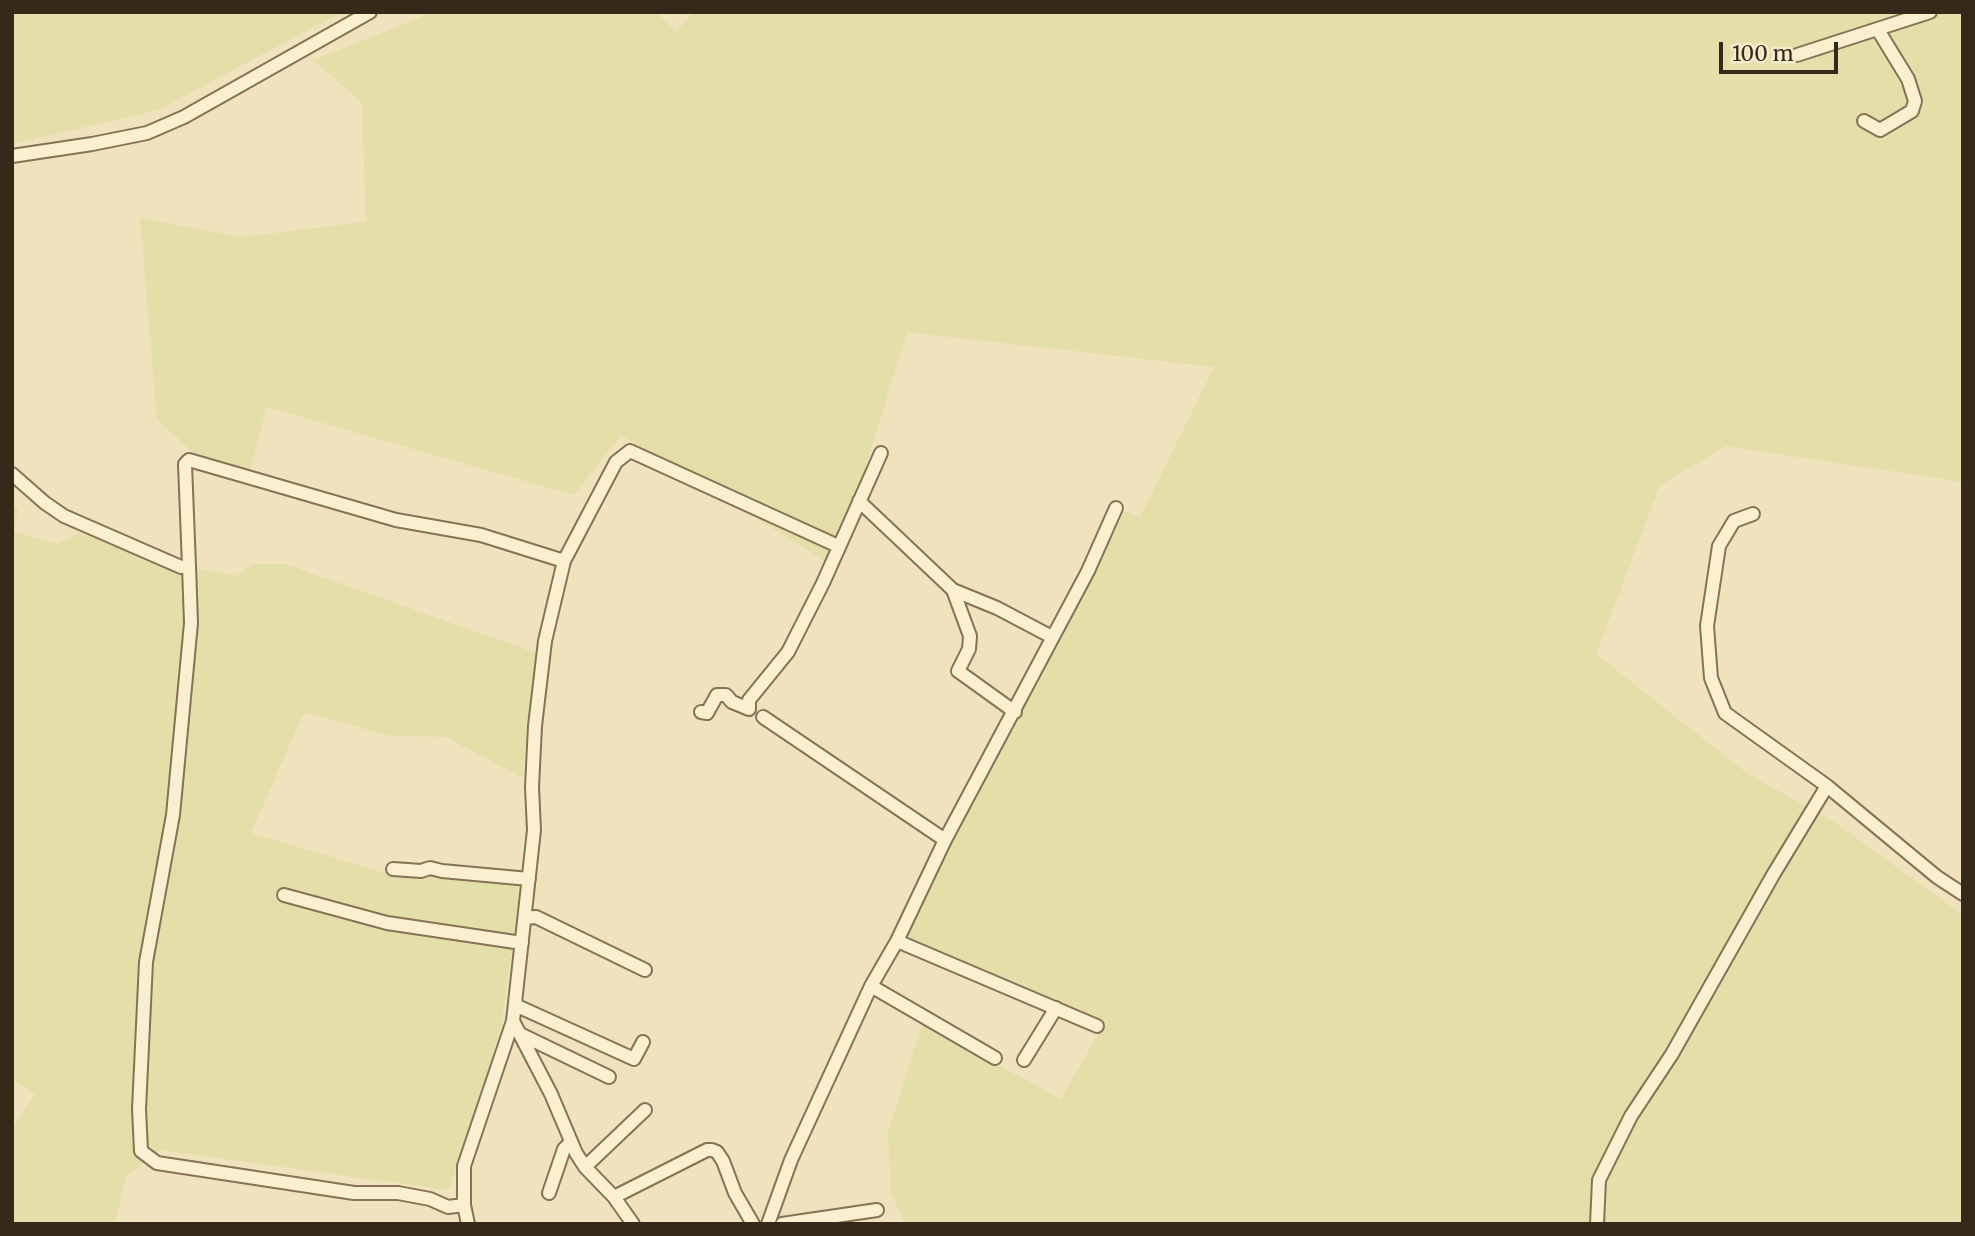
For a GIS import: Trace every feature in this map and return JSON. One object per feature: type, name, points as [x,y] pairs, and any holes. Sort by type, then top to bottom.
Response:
[{"type":"street","points":[[12,156],[147,133],[184,117],[370,12]]},
{"type":"street","points":[[1797,55],[1930,12]]},
{"type":"street","points":[[1864,121],[1880,130],[1912,111],[1915,101],[1908,79],[1878,30]]},
{"type":"street","points":[[468,1224],[464,1205],[464,1166],[513,1021],[534,830],[532,787],[535,726],[545,641],[564,561],[616,462],[630,451],[838,546]]},
{"type":"street","points":[[701,712],[707,713],[717,695],[726,695],[732,702],[750,709],[749,700],[788,652],[881,453]]},
{"type":"street","points":[[464,1205],[448,1207],[430,1199],[398,1193],[354,1193],[157,1163],[141,1151],[139,1109],[146,962],[173,815],[191,623],[185,464],[189,460],[396,520],[481,535],[564,561]]},
{"type":"street","points":[[12,474],[64,516],[181,567],[189,566]]},
{"type":"street","points":[[859,501],[954,590],[1052,637]]},
{"type":"street","points":[[768,1224],[790,1160],[871,986],[897,941],[945,840],[1088,571],[1116,508]]},
{"type":"street","points":[[1753,514],[1734,521],[1719,546],[1707,626],[1712,678],[1725,713],[1827,786],[1937,877],[1963,894]]},
{"type":"street","points":[[954,590],[970,636],[969,649],[958,671],[1015,712]]},
{"type":"street","points":[[763,717],[945,840]]},
{"type":"street","points":[[1597,1224],[1599,1180],[1631,1116],[1672,1054],[1773,875],[1827,786]]},
{"type":"street","points":[[393,869],[421,871],[430,868],[529,879]]},
{"type":"street","points":[[284,895],[387,923],[522,943]]},
{"type":"street","points":[[525,918],[536,917],[645,970]]},
{"type":"street","points":[[897,941],[1097,1026]]},
{"type":"street","points":[[871,986],[995,1058]]},
{"type":"street","points":[[515,1005],[634,1059],[643,1042]]},
{"type":"street","points":[[1024,1060],[1056,1008]]},
{"type":"street","points":[[513,1021],[516,1030],[522,1035],[609,1077]]},
{"type":"street","points":[[522,1035],[584,1167],[614,1197],[633,1224]]},
{"type":"street","points":[[584,1167],[645,1110]]},
{"type":"street","points":[[549,1193],[564,1149],[571,1142]]},
{"type":"street","points":[[614,1197],[707,1150],[712,1150],[717,1152],[723,1161],[735,1193],[752,1224]]},
{"type":"street","points":[[782,1224],[877,1210]]},
{"type":"shaded area","points":[[12,12],[342,12],[158,110],[12,144]]},
{"type":"shaded area","points":[[434,12],[656,12],[676,32],[694,12],[1963,12],[1963,482],[1726,446],[1660,485],[1596,654],[1748,774],[1834,822],[1963,915],[1963,1224],[905,1224],[891,1192],[888,1133],[922,1024],[1061,1099],[1103,1026],[903,936],[968,805],[1013,729],[1125,511],[1140,518],[1214,367],[907,332],[835,567],[621,435],[574,495],[267,407],[249,473],[200,458],[157,420],[140,218],[241,237],[366,222],[362,103],[314,60]]},
{"type":"shaded area","points":[[12,506],[18,508],[14,532],[58,544],[79,533],[184,571],[195,568],[236,576],[254,564],[285,564],[539,654],[527,722],[523,778],[446,737],[387,735],[304,712],[251,833],[381,872],[518,882],[516,921],[501,1028],[449,1190],[161,1150],[126,1176],[115,1224],[12,1224],[12,1130],[35,1094],[12,1080]]}]
